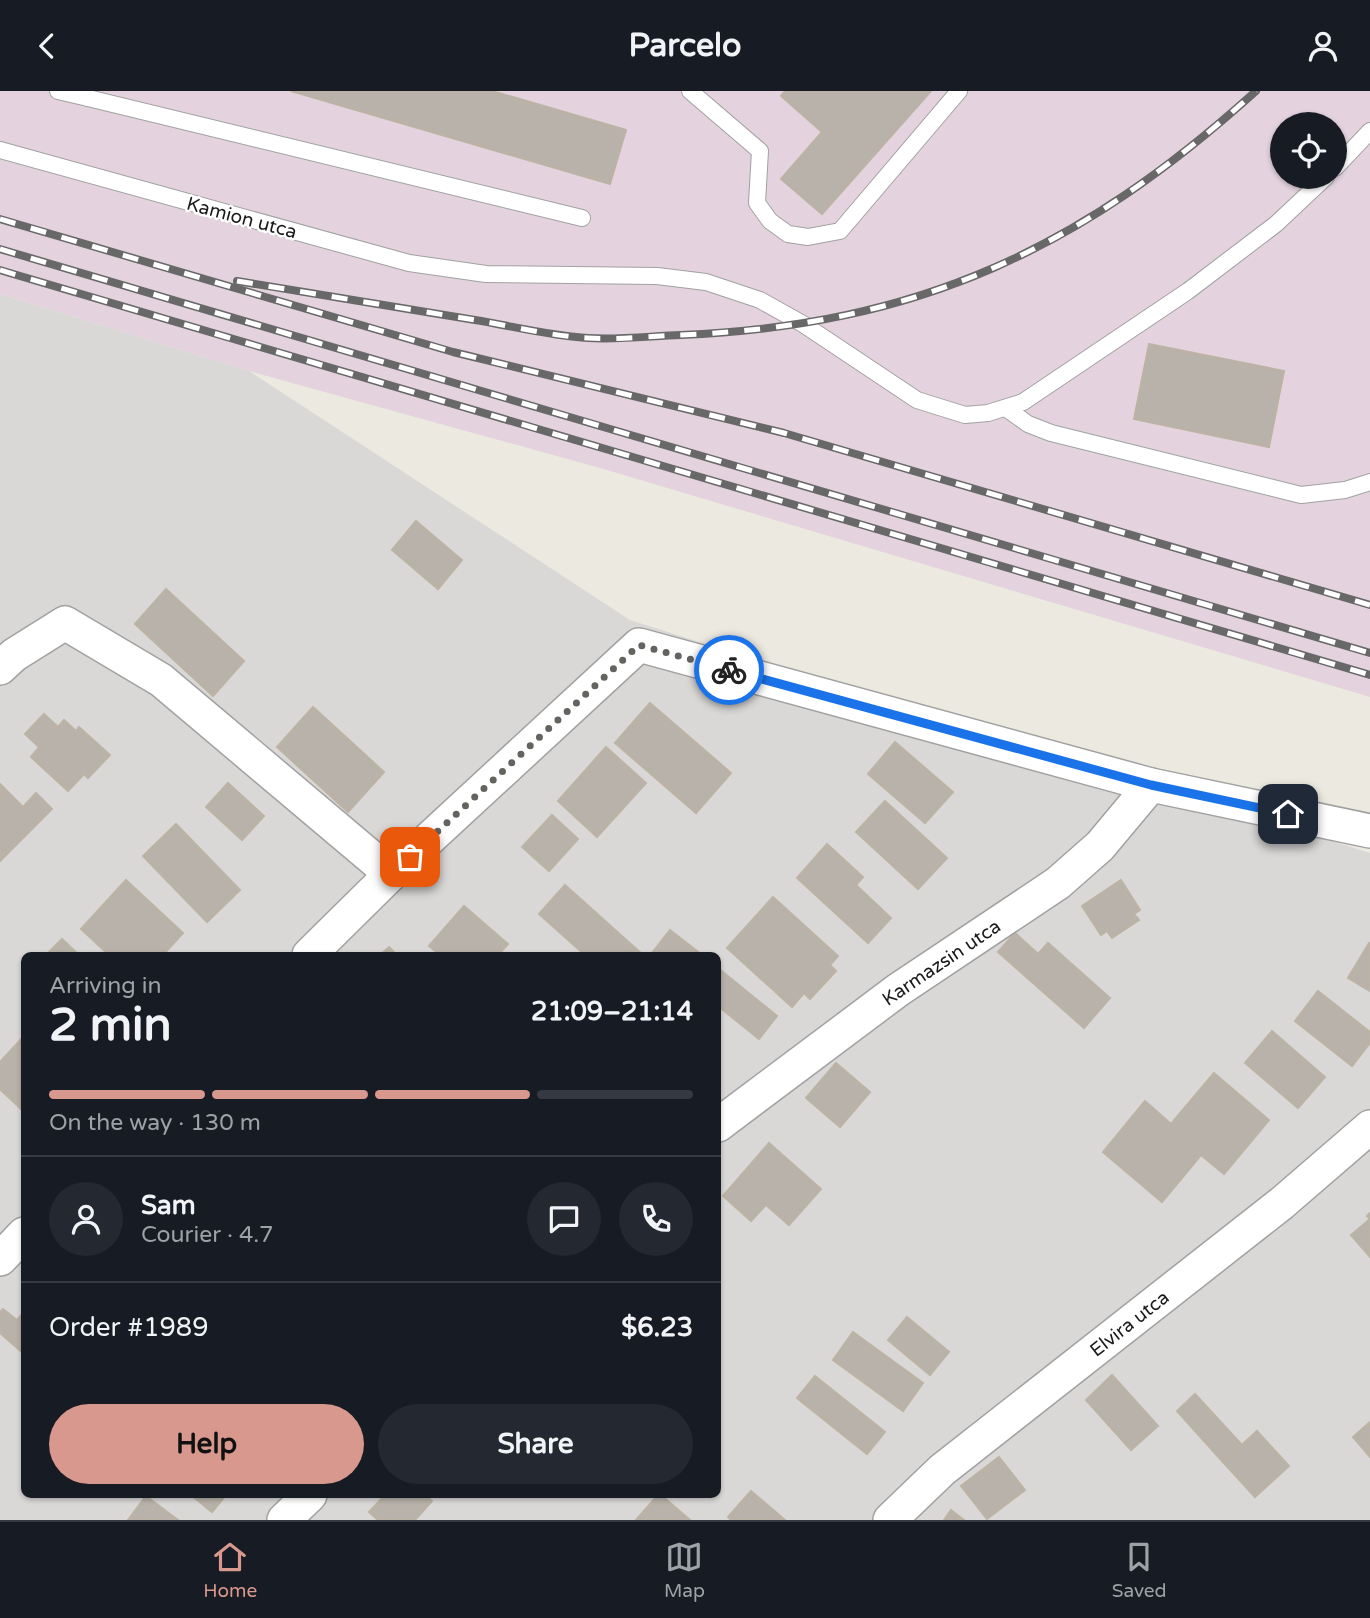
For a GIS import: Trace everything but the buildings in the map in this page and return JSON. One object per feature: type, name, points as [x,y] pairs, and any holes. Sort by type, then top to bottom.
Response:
[{"type":"street","points":[[0,668],[13,655],[65,623],[161,680],[391,874]]},
{"type":"street","points":[[312,952],[391,874],[639,645],[1151,785],[1370,831]]},
{"type":"street","name":"Karmazsin utca","points":[[721,1123],[898,990],[1058,883],[1100,846],[1151,785]]},
{"type":"street","name":"Elvira utca","points":[[890,1520],[942,1470],[1282,1203],[1370,1126]]},
{"type":"street","points":[[0,1259],[21,1237]]},
{"type":"street","points":[[284,1520],[307,1498]]},
{"type":"lane","points":[[58,91],[85,94],[582,218]]},
{"type":"lane","points":[[690,91],[761,151],[757,203],[769,221],[788,234],[808,237],[840,231],[959,91]]},
{"type":"lane","points":[[1347,155],[1370,131]]},
{"type":"lane","name":"Kamion utca","points":[[0,150],[409,263],[486,274],[657,276],[706,282],[761,300],[803,324],[917,400],[965,415],[1007,409]]},
{"type":"lane","points":[[1007,409],[1023,402],[1188,291],[1276,224],[1313,189]]},
{"type":"lane","points":[[1007,409],[1028,423],[1051,433],[1301,495],[1345,490],[1370,482]]},
{"type":"shaded area","points":[[0,91],[1370,91],[1370,697],[600,468],[249,371],[0,294]]},
{"type":"shaded area","points":[[0,294],[249,371],[630,620],[1370,853],[1370,1520],[0,1520]]},
{"type":"railway","points":[[237,281],[588,338],[635,338],[767,328],[847,315],[921,295],[992,269],[1060,235],[1126,194],[1191,146],[1256,91]]},
{"type":"railway","points":[[0,219],[453,352],[784,433],[1370,605]]},
{"type":"railway","points":[[0,249],[1370,653]]},
{"type":"railway","points":[[0,270],[1370,675]]},
{"type":"way so far","points":[[410,857],[639,645],[729,670]]},
{"type":"route","points":[[729,670],[1151,785],[1288,814]]}]
